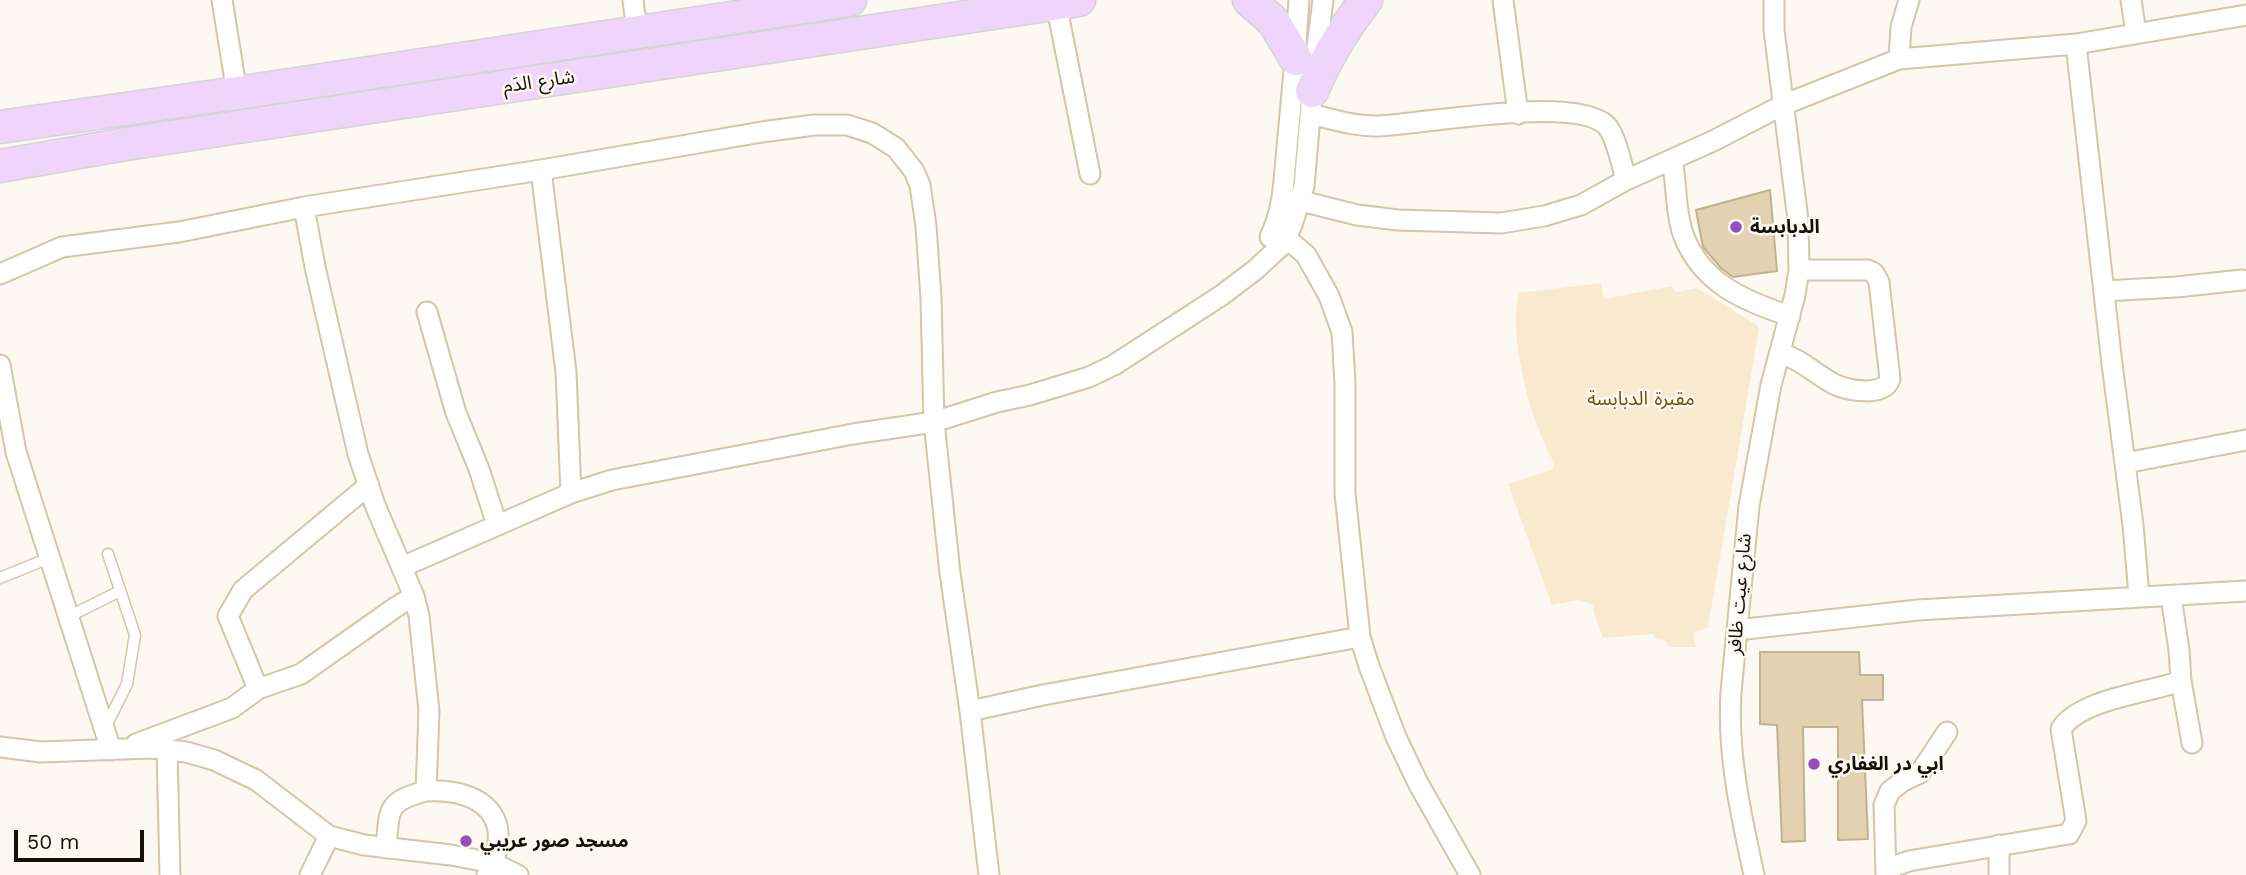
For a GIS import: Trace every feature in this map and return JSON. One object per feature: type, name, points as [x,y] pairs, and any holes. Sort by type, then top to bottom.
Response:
[{"type":"main road","name":"شارع الدَم","points":[[0,127],[850,0]]},
{"type":"main road","points":[[1249,0],[1273,21],[1296,59]]},
{"type":"main road","points":[[1311,103],[1323,65],[1366,0]]},
{"type":"main road","name":"شارع الدَم","points":[[0,166],[127,144],[1068,2]]},
{"type":"street","points":[[222,0],[237,93]]},
{"type":"street","points":[[633,0],[637,31]]},
{"type":"street","points":[[1299,0],[1280,232],[1306,255],[1329,296],[1342,332],[1345,493],[1360,637],[1396,737],[1418,783],[1470,875]]},
{"type":"street","points":[[402,567],[571,493],[612,480],[934,422],[1089,377],[1149,344],[1255,270],[1301,201],[1324,0]]},
{"type":"street","points":[[1503,0],[1518,114]]},
{"type":"street","name":"شارع عيت ظافر","points":[[1754,875],[1742,818],[1730,736],[1731,692],[1749,506],[1766,411],[1799,270],[1798,220],[1773,19],[1774,0]]},
{"type":"street","points":[[1899,59],[1901,27],[1909,0]]},
{"type":"street","points":[[2131,0],[2136,33]]},
{"type":"street","points":[[1068,2],[1090,174]]},
{"type":"street","points":[[1301,201],[1357,215],[1398,220],[1501,223],[1544,216],[1581,205],[1626,180],[1783,105],[1899,59],[2076,44],[2246,15]]},
{"type":"street","points":[[2076,44],[2139,596]]},
{"type":"street","points":[[1311,103],[1347,123],[1377,126],[1467,116],[1551,111],[1577,113],[1606,126],[1626,180]]},
{"type":"street","points":[[0,274],[62,247],[179,232],[304,207],[814,125],[847,125],[861,128],[884,139],[906,160],[920,185],[926,226],[934,422],[950,573],[970,711],[989,875]]},
{"type":"street","points":[[1672,160],[1683,234],[1703,270],[1735,295],[1790,316]]},
{"type":"street","points":[[541,170],[566,372],[571,493]]},
{"type":"street","points":[[304,207],[358,454],[414,596],[419,616],[429,711],[426,791]]},
{"type":"street","points":[[1780,353],[1791,356],[1844,387],[1872,390],[1883,389],[1889,385],[1880,282],[1874,273],[1868,270],[1799,270]]},
{"type":"street","points":[[2104,291],[2242,280]]},
{"type":"street","points":[[427,312],[456,413],[479,469],[497,525]]},
{"type":"street","points":[[0,365],[16,452],[105,729],[117,750]]},
{"type":"street","points":[[2125,463],[2246,440]]},
{"type":"street","points":[[258,689],[228,616],[243,590],[369,485]]},
{"type":"street","points":[[1737,630],[1918,610],[2246,591]]},
{"type":"street","points":[[117,750],[232,708],[258,689],[301,674],[414,596]]},
{"type":"street","points":[[2171,596],[2181,681],[2192,743]]},
{"type":"street","points":[[970,711],[1043,695],[1360,637]]},
{"type":"street","points":[[1886,875],[1895,866],[1909,861],[2065,836],[2072,831],[2076,821],[2061,729],[2072,715],[2111,700],[2181,681]]},
{"type":"street","points":[[1886,875],[1884,805],[1890,791],[1903,781],[1920,774],[1947,732]]},
{"type":"street","points":[[0,747],[41,752],[152,748],[186,752],[238,770],[266,787],[329,836],[386,848],[452,855],[490,869],[518,875]]},
{"type":"street","points":[[167,750],[170,875]]},
{"type":"street","points":[[386,848],[389,816],[395,803],[426,791],[464,794],[485,806],[496,824],[498,842],[490,869]]},
{"type":"street","points":[[310,875],[329,836]]},
{"type":"street","points":[[1999,845],[1999,875]]},
{"type":"lane","points":[[105,729],[127,684],[135,635],[108,554]]},
{"type":"lane","points":[[0,578],[49,558]]},
{"type":"lane","points":[[68,618],[120,591]]},
{"type":"green space","name":"مقبرة الدبابسة","points":[[1601,283],[1604,299],[1672,286],[1676,292],[1697,288],[1757,325],[1759,329],[1708,627],[1693,633],[1696,647],[1670,647],[1664,640],[1656,639],[1653,634],[1603,638],[1593,605],[1579,600],[1552,605],[1508,484],[1551,470],[1554,465],[1533,415],[1521,367],[1516,335],[1519,293]]},
{"type":"building","name":"الدبابسة","points":[[1770,190],[1777,271],[1733,277],[1721,268],[1703,247],[1696,210]]},
{"type":"building","points":[[1760,652],[1859,652],[1860,675],[1883,675],[1883,700],[1862,700],[1868,839],[1838,840],[1838,727],[1803,727],[1805,841],[1782,842],[1777,725],[1760,724]]},
{"type":"place","name":"الدبابسة","points":[[1736,227]]},
{"type":"place","name":"ابي در الغفاري","points":[[1814,764]]},
{"type":"place","name":"مسجد صور عريبي","points":[[466,841]]}]
